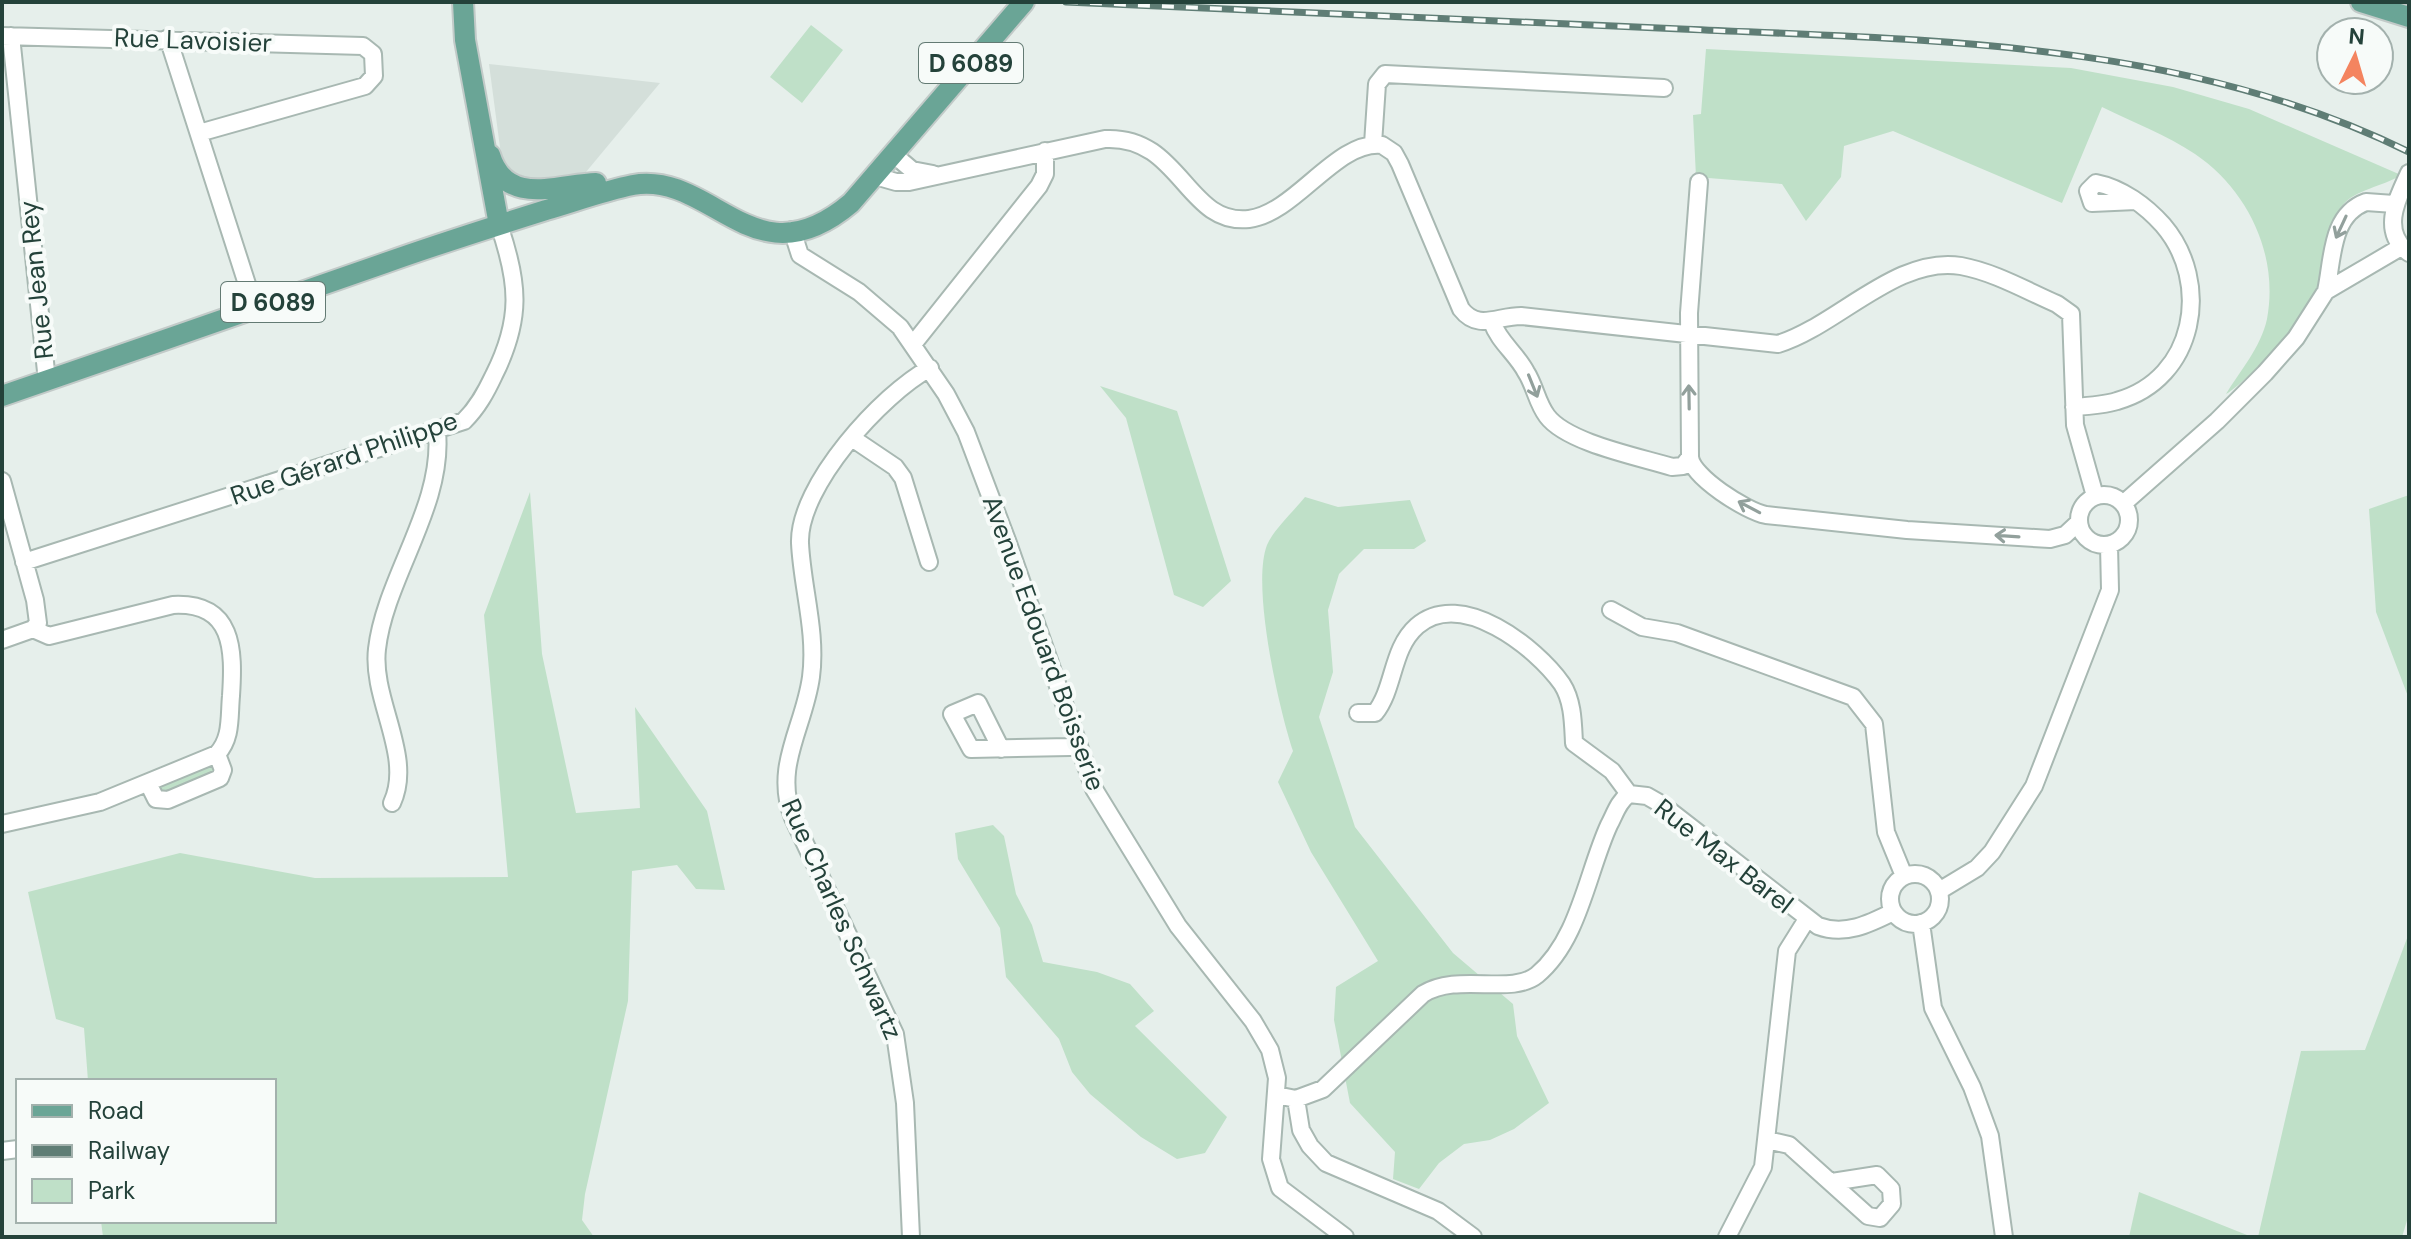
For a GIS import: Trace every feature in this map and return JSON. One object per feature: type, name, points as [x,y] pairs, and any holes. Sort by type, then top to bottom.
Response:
[{"type":"main road","points":[[463,2],[465,40],[499,225]]},
{"type":"main road","name":"D 6089","points":[[2,396],[499,225],[624,187],[663,186],[700,201],[750,228],[792,230],[839,213],[875,176],[917,123],[1024,2]]},
{"type":"main road","points":[[2361,2],[2408,17]]},
{"type":"main road","points":[[482,127],[492,161],[506,181],[511,209],[499,225]]},
{"type":"main road","points":[[506,181],[535,191],[557,191],[590,183],[624,187]]},
{"type":"street","name":"Rue Lavoisier","points":[[6,36],[168,38],[363,46],[370,49],[375,62],[374,76],[365,86],[199,133]]},
{"type":"street","name":"Rue Jean Rey","points":[[6,36],[47,381]]},
{"type":"street","points":[[168,38],[255,309]]},
{"type":"street","points":[[1373,144],[1377,84],[1385,74],[1664,88]]},
{"type":"street","points":[[875,176],[896,182],[1105,139],[1132,140],[1158,154],[1206,206],[1227,216],[1250,219],[1274,210],[1358,148],[1373,144],[1388,148],[1400,164],[1461,309],[1472,320],[1492,322],[1521,316],[1688,337],[1778,344],[1802,335],[1912,271],[1935,265],[1962,266],[2057,304],[2071,314],[2074,407],[2083,463],[2095,496]]},
{"type":"street","points":[[914,343],[971,276],[1039,186],[1045,174],[1045,151]]},
{"type":"street","points":[[893,154],[912,170],[938,175]]},
{"type":"street","points":[[189,164],[207,159]]},
{"type":"street","points":[[2326,291],[2405,250],[2394,230],[2394,204],[2409,173]]},
{"type":"street","points":[[1699,182],[1688,337],[1690,457],[1691,467],[1701,478],[1755,513],[1907,530],[2050,539],[2065,535],[2079,522],[2083,506],[2095,496],[2111,495],[2124,503],[2130,517],[2127,532],[2109,545],[2100,545],[2085,537],[2079,522]]},
{"type":"street","points":[[2074,407],[2119,401],[2143,388],[2175,358],[2191,323],[2191,275],[2181,249],[2146,207],[2136,201]]},
{"type":"street","points":[[2124,503],[2217,421],[2296,338],[2326,291],[2335,241],[2343,219],[2366,202],[2394,204]]},
{"type":"street","name":"Rue Gérard Philippe","points":[[24,562],[464,421],[481,402],[513,331],[516,296],[499,225]]},
{"type":"street","name":"Avenue Edouard Boisserie","points":[[792,230],[800,255],[885,312],[914,343],[966,432],[1094,789],[1178,926],[1264,1037],[1274,1062],[1276,1095],[1271,1159],[1280,1188],[1345,1237]]},
{"type":"street","points":[[1492,322],[1498,338],[1521,363],[1540,404],[1556,424],[1578,437],[1672,467],[1683,466],[1690,457]]},
{"type":"street","name":"Rue Charles Schwartz","points":[[911,1237],[905,1103],[895,1034],[793,818],[784,783],[809,692],[813,659],[800,543],[803,511],[852,438],[883,402],[904,383],[930,368]]},
{"type":"street","points":[[392,803],[401,778],[379,684],[377,651],[381,630],[415,541],[435,467],[437,432]]},
{"type":"street","points":[[852,438],[895,467],[903,478],[929,562]]},
{"type":"street","points":[[2,481],[38,617],[33,629]]},
{"type":"street","points":[[1939,891],[1977,868],[1992,852],[2034,786],[2110,590],[2109,545]]},
{"type":"street","points":[[2,640],[33,629],[49,636],[187,604],[213,615],[224,627],[234,651],[228,736],[217,754],[100,802],[2,824]]},
{"type":"street","points":[[1611,610],[1642,627],[1677,633],[1853,697],[1874,724],[1886,832],[1904,876]]},
{"type":"street","points":[[1358,713],[1375,713],[1380,707],[1395,661],[1417,626],[1447,613],[1469,615],[1500,629],[1540,660],[1562,684],[1570,701],[1574,743],[1612,771],[1629,794]]},
{"type":"street","points":[[1001,749],[1078,745]]},
{"type":"street","points":[[148,783],[156,799],[168,800],[220,778],[223,770],[217,754]]},
{"type":"street","name":"Rue Max Barel","points":[[1296,1099],[1323,1089],[1432,989],[1455,981],[1522,982],[1542,970],[1574,921],[1598,848],[1620,803],[1629,794],[1647,796],[1661,804],[1807,919],[1828,930],[1841,931],[1893,912]]},
{"type":"street","points":[[1904,876],[1929,878],[1939,891],[1938,909],[1921,923],[1908,923],[1893,912],[1891,892],[1904,876]]},
{"type":"street","points":[[1774,959],[1780,946],[1807,919]]},
{"type":"street","points":[[1921,923],[1933,1008],[1972,1087],[1990,1136],[2004,1237]]},
{"type":"street","points":[[1727,1237],[1755,1186],[1767,1140],[1787,951],[1794,935]]},
{"type":"street","points":[[1276,1095],[1296,1099],[1296,1117],[1301,1130],[1310,1146],[1326,1163],[1438,1211],[1473,1237]]},
{"type":"street","points":[[1767,1140],[1789,1145],[1832,1182]]},
{"type":"shaded area","points":[[489,64],[660,83],[586,172],[563,179],[534,181],[512,171],[501,155]]},
{"type":"green space","points":[[811,25],[843,50],[802,103],[770,77]]},
{"type":"green space","points":[[1706,49],[2071,68],[2173,87],[2249,109],[2401,175],[2354,196],[2342,206],[2331,226],[2319,283],[2310,305],[2276,348],[2226,394],[2264,329],[2270,295],[2268,271],[2255,226],[2244,205],[2214,169],[2195,154],[2102,107],[2062,203],[1893,131],[1844,146],[1841,177],[1806,221],[1782,184],[1696,177],[1693,115],[1701,114]]},
{"type":"green space","points":[[1100,386],[1177,411],[1231,581],[1203,607],[1174,595],[1126,418]]},
{"type":"green space","points":[[530,492],[542,654],[576,813],[640,808],[635,707],[707,811],[725,890],[696,889],[677,865],[632,871],[628,1001],[585,1194],[582,1220],[594,1237],[103,1237],[101,1223],[276,1223],[276,1079],[88,1079],[84,1028],[56,1019],[28,892],[180,853],[315,878],[508,877],[484,615]]},
{"type":"green space","points":[[2409,495],[2409,699],[2376,612],[2369,509]]},
{"type":"green space","points":[[1305,497],[1338,507],[1410,500],[1426,541],[1414,549],[1364,549],[1339,574],[1328,610],[1333,672],[1319,717],[1355,827],[1453,953],[1513,1004],[1517,1036],[1549,1103],[1514,1129],[1490,1140],[1464,1144],[1439,1163],[1419,1189],[1393,1179],[1395,1152],[1350,1103],[1334,1020],[1336,987],[1378,961],[1311,852],[1278,782],[1293,751],[1269,648],[1262,589],[1263,564],[1270,539]]},
{"type":"green space","points":[[212,765],[214,774],[164,795],[159,793],[158,784]]},
{"type":"green space","points":[[993,825],[1004,836],[1016,894],[1032,925],[1043,962],[1097,972],[1130,984],[1154,1011],[1135,1026],[1227,1117],[1205,1153],[1177,1159],[1141,1137],[1090,1094],[1072,1072],[1059,1039],[1006,977],[1000,928],[958,859],[955,833]]},
{"type":"green space","points":[[2409,933],[2409,1214],[2402,1237],[2258,1237],[2301,1051],[2365,1050]]},
{"type":"green space","points":[[2139,1192],[2252,1237],[2129,1237]]},
{"type":"railway","points":[[1066,2],[1867,37],[2052,53],[2144,67],[2234,87],[2323,115],[2409,152]]}]
